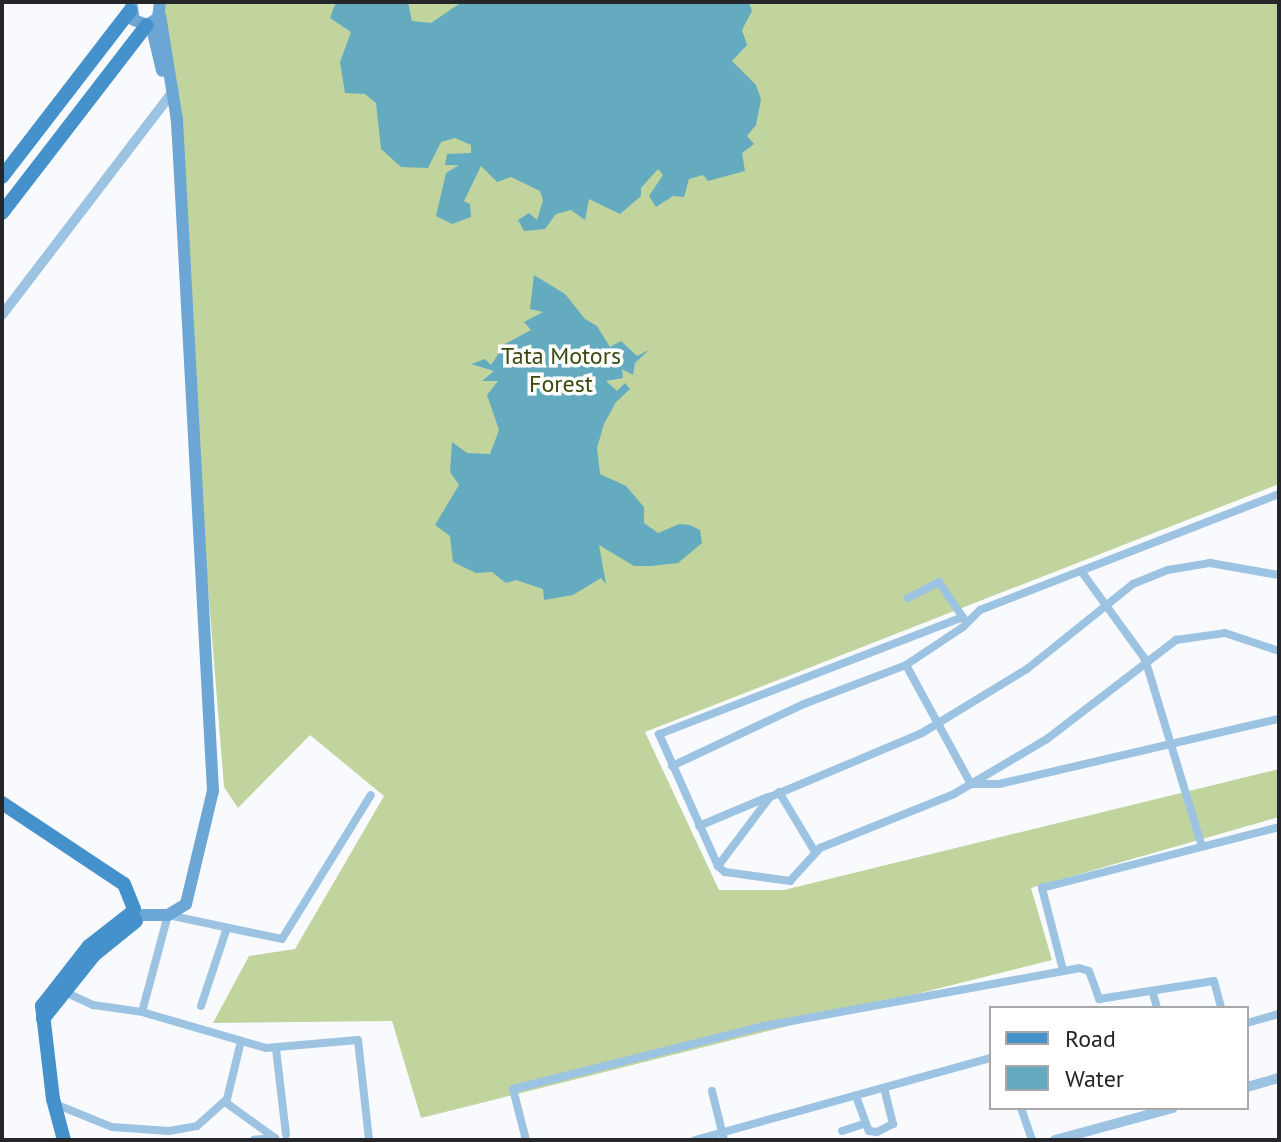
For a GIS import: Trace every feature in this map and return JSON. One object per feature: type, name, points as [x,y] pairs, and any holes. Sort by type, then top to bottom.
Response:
[{"type":"main road","points":[[130,6],[134,20],[155,16]]},
{"type":"main road","points":[[2,177],[130,6]]},
{"type":"main road","points":[[64,1140],[54,1104],[42,1006],[63,974],[135,915],[168,915],[181,909],[213,791],[171,94],[155,16]]},
{"type":"main road","points":[[2,213],[155,16]]},
{"type":"main road","points":[[2,803],[124,884],[135,915]]},
{"type":"main road","points":[[43,1019],[94,955],[135,915]]},
{"type":"street","points":[[2,315],[171,94]]},
{"type":"street","points":[[672,766],[804,704],[906,665],[980,610],[1279,494]]},
{"type":"street","points":[[1269,498],[1279,501]]},
{"type":"street","points":[[699,826],[935,725],[1027,669],[1103,605],[1150,576],[1187,566],[1230,564],[1279,575]]},
{"type":"street","points":[[1081,571],[1145,659],[1202,847]]},
{"type":"street","points":[[908,598],[939,582],[965,620]]},
{"type":"street","points":[[965,620],[659,734],[718,866],[725,872],[790,881],[815,852],[971,784],[1069,724],[1145,659],[1176,640],[1212,632],[1237,634],[1279,651]]},
{"type":"street","points":[[906,665],[935,725],[971,784]]},
{"type":"street","points":[[971,784],[999,784],[1279,719]]},
{"type":"street","points":[[775,794],[815,852]]},
{"type":"street","points":[[718,866],[775,794]]},
{"type":"street","points":[[142,1012],[168,915],[276,939],[285,936],[371,795]]},
{"type":"street","points":[[1063,970],[1042,888],[1279,827]]},
{"type":"street","points":[[201,1006],[227,928]]},
{"type":"street","points":[[526,1140],[513,1089],[764,1026],[1063,970],[1086,969],[1099,999],[1153,993],[1214,981],[1220,1006]]},
{"type":"street","points":[[65,992],[93,1005],[142,1012],[276,1049],[358,1040],[369,1140]]},
{"type":"street","points":[[1153,993],[1156,1006]]},
{"type":"street","points":[[1249,1022],[1279,1014]]},
{"type":"street","points":[[54,1104],[112,1127],[169,1131],[197,1126],[225,1102],[241,1041]]},
{"type":"street","points":[[276,1049],[286,1134]]},
{"type":"street","points":[[695,1140],[723,1137],[989,1059]]},
{"type":"street","points":[[1249,1086],[1279,1078]]},
{"type":"street","points":[[856,1096],[872,1133],[893,1124],[884,1088]]},
{"type":"street","points":[[712,1091],[723,1137]]},
{"type":"street","points":[[225,1102],[275,1138],[254,1140]]},
{"type":"street","points":[[1022,1110],[1032,1140]]},
{"type":"street","points":[[1055,1140],[1166,1110]]},
{"type":"street","points":[[842,1131],[866,1123]]},
{"type":"green space","name":"Tata Motors Forest","points":[[161,2],[1279,2],[1279,484],[645,732],[719,890],[784,890],[1279,769],[1279,817],[1031,888],[1052,960],[421,1118],[392,1021],[213,1023],[249,956],[295,949],[384,796],[310,735],[238,808],[224,787]]},
{"type":"water","points":[[336,2],[408,2],[412,21],[431,23],[462,2],[749,2],[752,11],[742,30],[747,45],[732,61],[756,85],[761,99],[756,125],[747,136],[754,144],[742,153],[745,171],[708,181],[703,175],[689,179],[684,197],[673,196],[656,207],[649,196],[663,175],[658,169],[641,188],[641,196],[620,214],[589,199],[585,220],[571,210],[556,214],[545,229],[524,231],[518,220],[529,213],[537,220],[543,200],[540,191],[511,177],[497,182],[481,166],[464,201],[470,204],[471,217],[452,224],[436,216],[446,173],[459,165],[445,165],[447,154],[471,153],[471,145],[455,138],[441,142],[428,168],[401,167],[381,149],[376,103],[365,94],[345,93],[340,62],[351,32],[330,18]]},
{"type":"water","points":[[534,275],[565,294],[585,319],[597,326],[610,347],[621,341],[637,356],[649,350],[635,363],[633,375],[622,369],[623,378],[606,381],[617,391],[625,383],[630,389],[616,402],[604,424],[597,448],[600,474],[626,486],[644,507],[644,523],[658,533],[679,524],[690,525],[700,530],[702,543],[678,563],[651,566],[634,566],[599,545],[606,584],[601,578],[573,595],[544,600],[543,589],[516,580],[506,583],[492,572],[476,573],[453,562],[450,536],[435,525],[459,485],[450,472],[452,442],[467,453],[490,454],[499,430],[487,395],[498,381],[482,381],[494,371],[471,364],[485,359],[491,365],[505,344],[531,330],[524,322],[543,312],[530,309]]}]
